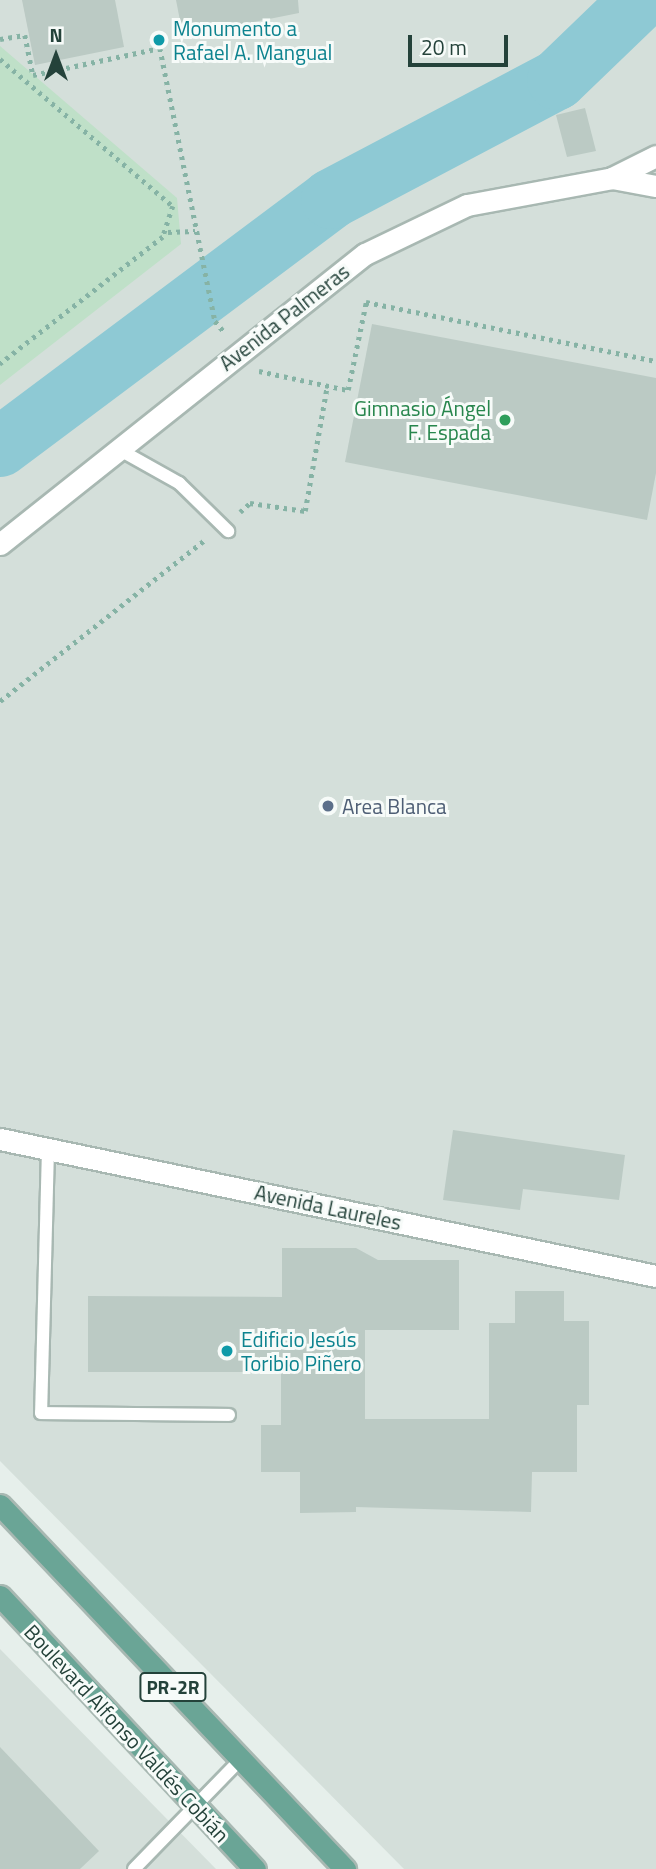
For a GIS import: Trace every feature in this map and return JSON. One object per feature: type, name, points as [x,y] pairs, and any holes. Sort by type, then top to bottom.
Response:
[{"type":"main road","name":"PR-2R","points":[[0,1505],[345,1869]]},
{"type":"main road","name":"Boulevard Alfonso Valdés Cobián","points":[[0,1596],[255,1869]]},
{"type":"street","name":"Avenida Palmeras","points":[[0,544],[120,450],[240,350],[365,254],[467,205],[612,178],[656,156]]},
{"type":"street","name":"Avenida Palmeras","points":[[612,178],[656,186]]},
{"type":"street","name":"Avenida Laureles","points":[[0,1139],[656,1276]]},
{"type":"lane","points":[[120,450],[180,483],[225,528]]},
{"type":"lane","points":[[48,1149],[41,1413],[229,1415]]},
{"type":"lane","points":[[134,1869],[241,1759]]},
{"type":"path","points":[[0,39],[25,35],[33,75],[160,48],[215,321],[262,374],[348,390],[366,302],[656,361]]},
{"type":"path","points":[[0,59],[173,206],[168,232]]},
{"type":"path","points":[[0,364],[168,232],[195,231]]},
{"type":"path","points":[[0,701],[225,528],[250,503],[305,511],[327,386]]},
{"type":"shaded area","points":[[0,0],[656,0],[656,1869],[404,1869],[0,1461]]},
{"type":"shaded area","points":[[0,1649],[216,1869],[0,1869]]},
{"type":"green space","points":[[0,46],[177,198],[181,244],[0,385]]},
{"type":"building","points":[[22,0],[115,0],[124,47],[35,65]]},
{"type":"building","points":[[176,0],[298,0],[299,13],[183,36]]},
{"type":"building","points":[[585,108],[596,151],[567,157],[556,115]]},
{"type":"building","name":"Gimnasio Ángel F. Espada","points":[[372,324],[656,378],[656,473],[647,520],[345,462]]},
{"type":"building","points":[[453,1130],[625,1155],[619,1200],[523,1189],[520,1210],[443,1200]]},
{"type":"building","name":"Edificio Jesús Toribio Piñero","points":[[282,1248],[356,1248],[378,1260],[459,1260],[459,1330],[365,1330],[365,1419],[489,1419],[489,1323],[515,1323],[515,1291],[564,1291],[564,1321],[589,1321],[589,1405],[577,1405],[577,1472],[532,1472],[531,1512],[356,1507],[356,1512],[300,1513],[300,1472],[261,1472],[261,1425],[281,1425],[281,1372],[88,1372],[88,1296],[282,1297]]},
{"type":"building","points":[[0,1747],[99,1851],[80,1869],[0,1869]]},
{"type":"waterway","points":[[0,447],[331,199],[557,80],[640,0]]},
{"type":"place","name":"Monumento a Rafael A. Mangual","points":[[159,40]]},
{"type":"place","name":"Gimnasio Ángel F. Espada","points":[[505,420]]},
{"type":"place","name":"Area Blanca","points":[[328,806]]},
{"type":"place","name":"Edificio Jesús Toribio Piñero","points":[[227,1351]]}]
